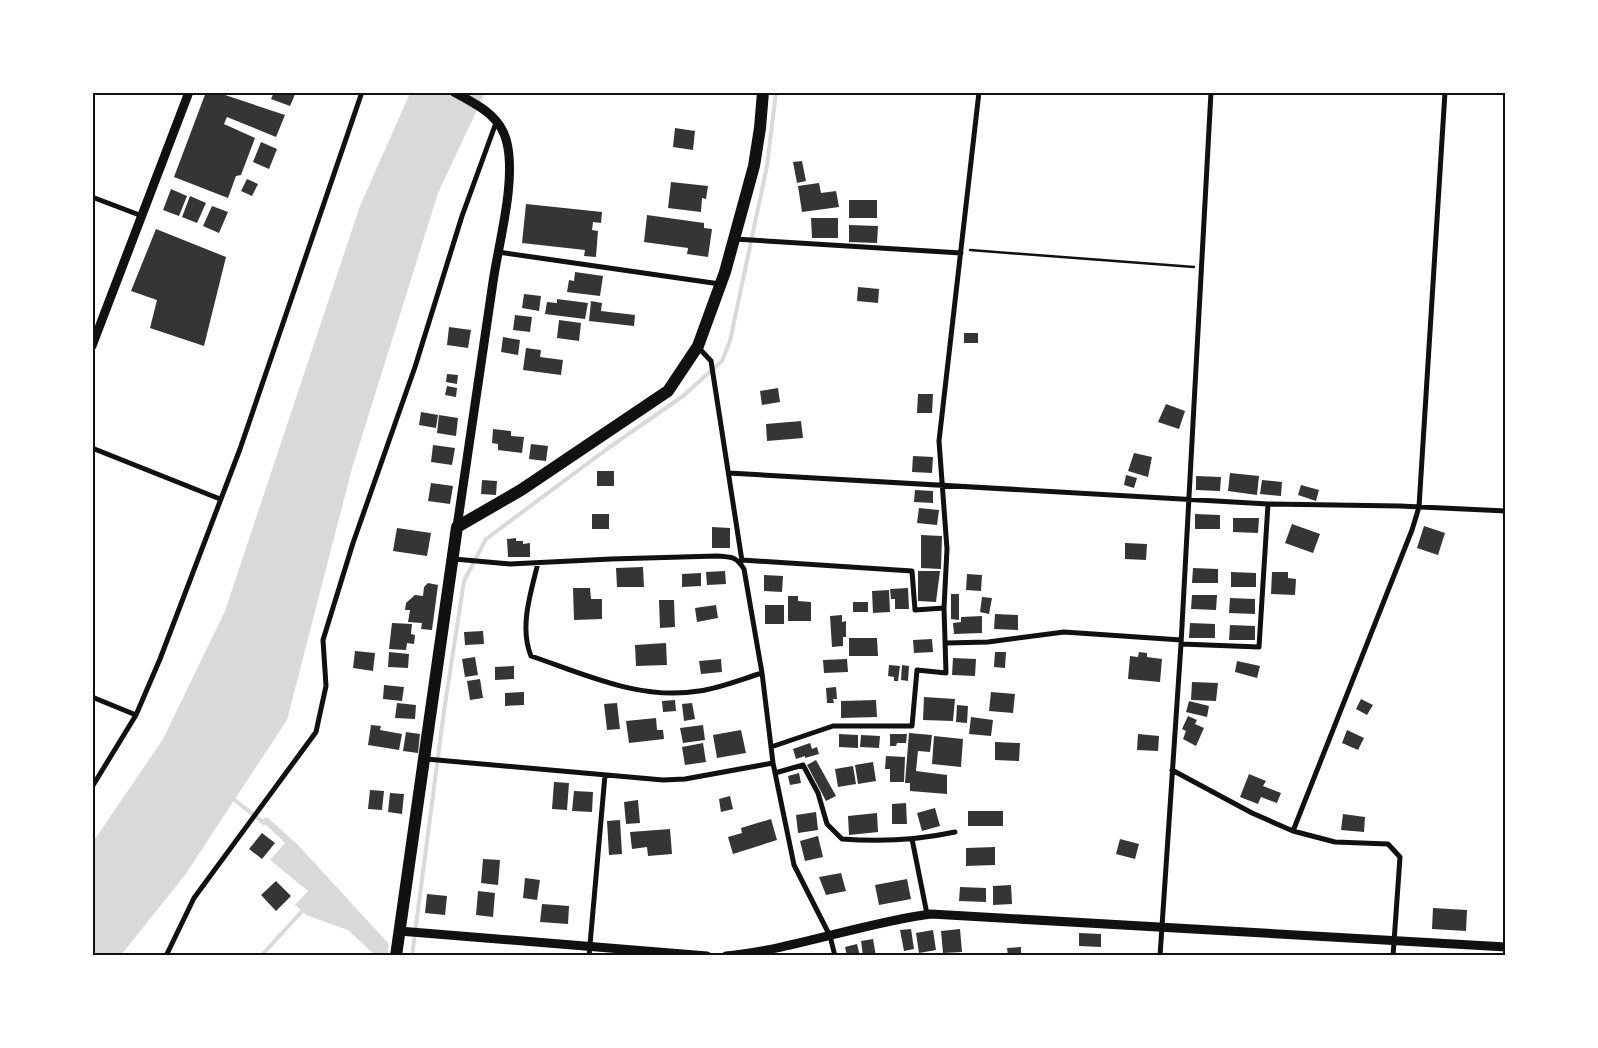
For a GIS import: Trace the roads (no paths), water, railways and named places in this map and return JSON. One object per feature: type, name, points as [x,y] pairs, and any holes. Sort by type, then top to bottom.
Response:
[{"type":"main road","points":[[396,954],[454,559],[457,527],[521,490],[668,391],[698,346],[720,284],[754,166],[763,92]]},
{"type":"street","points":[[92,346],[189,92]]},
{"type":"street","points":[[92,787],[136,715],[240,449],[362,92]]},
{"type":"street","points":[[454,92],[485,109],[497,120],[507,141],[510,174],[457,527]]},
{"type":"street","points":[[771,748],[833,726],[912,726],[917,670],[946,673],[944,608],[947,549],[939,441],[979,92]]},
{"type":"street","points":[[1160,956],[1181,642],[1211,92]]},
{"type":"street","points":[[1294,831],[1412,530],[1419,507],[1445,92]]},
{"type":"street","points":[[166,956],[194,898],[316,732],[326,686],[323,640],[353,543],[415,367],[462,216],[497,120]]},
{"type":"street","points":[[92,197],[142,216]]},
{"type":"street","points":[[734,239],[961,251]]},
{"type":"street","points":[[498,252],[720,284]]},
{"type":"street","points":[[698,346],[712,360],[742,560],[762,673],[773,763],[794,865],[830,936],[835,956]]},
{"type":"street","points":[[92,448],[220,499]]},
{"type":"street","points":[[729,473],[1268,504],[1506,511]]},
{"type":"street","points":[[946,643],[988,642],[1064,632],[1260,647],[1268,504]]},
{"type":"street","points":[[454,559],[510,564],[717,556],[731,557],[739,561],[744,569]]},
{"type":"street","points":[[742,560],[912,571],[915,610],[944,608]]},
{"type":"street","points":[[538,563],[528,602],[526,634],[527,648],[531,656],[629,688],[657,694],[699,691],[762,673]]},
{"type":"street","points":[[92,697],[136,715]]},
{"type":"street","points":[[424,759],[663,780],[685,779],[773,763]]},
{"type":"street","points":[[775,773],[803,765],[818,794],[827,824],[842,839],[912,839],[955,832]]},
{"type":"street","points":[[1172,770],[1252,813],[1294,831],[1335,842],[1388,844],[1400,857],[1393,956]]},
{"type":"street","points":[[589,951],[605,776]]},
{"type":"street","points":[[912,839],[927,914]]},
{"type":"street","points":[[726,956],[766,951],[927,914],[1506,947]]},
{"type":"street","points":[[399,931],[589,951],[707,956]]},
{"type":"waterway","points":[[412,956],[444,711],[464,581],[486,539],[607,449],[683,396],[722,361],[730,341],[767,166],[776,92]]},
{"type":"waterway","points":[[232,798],[264,823]]},
{"type":"waterway","points":[[261,956],[304,909]]}]
